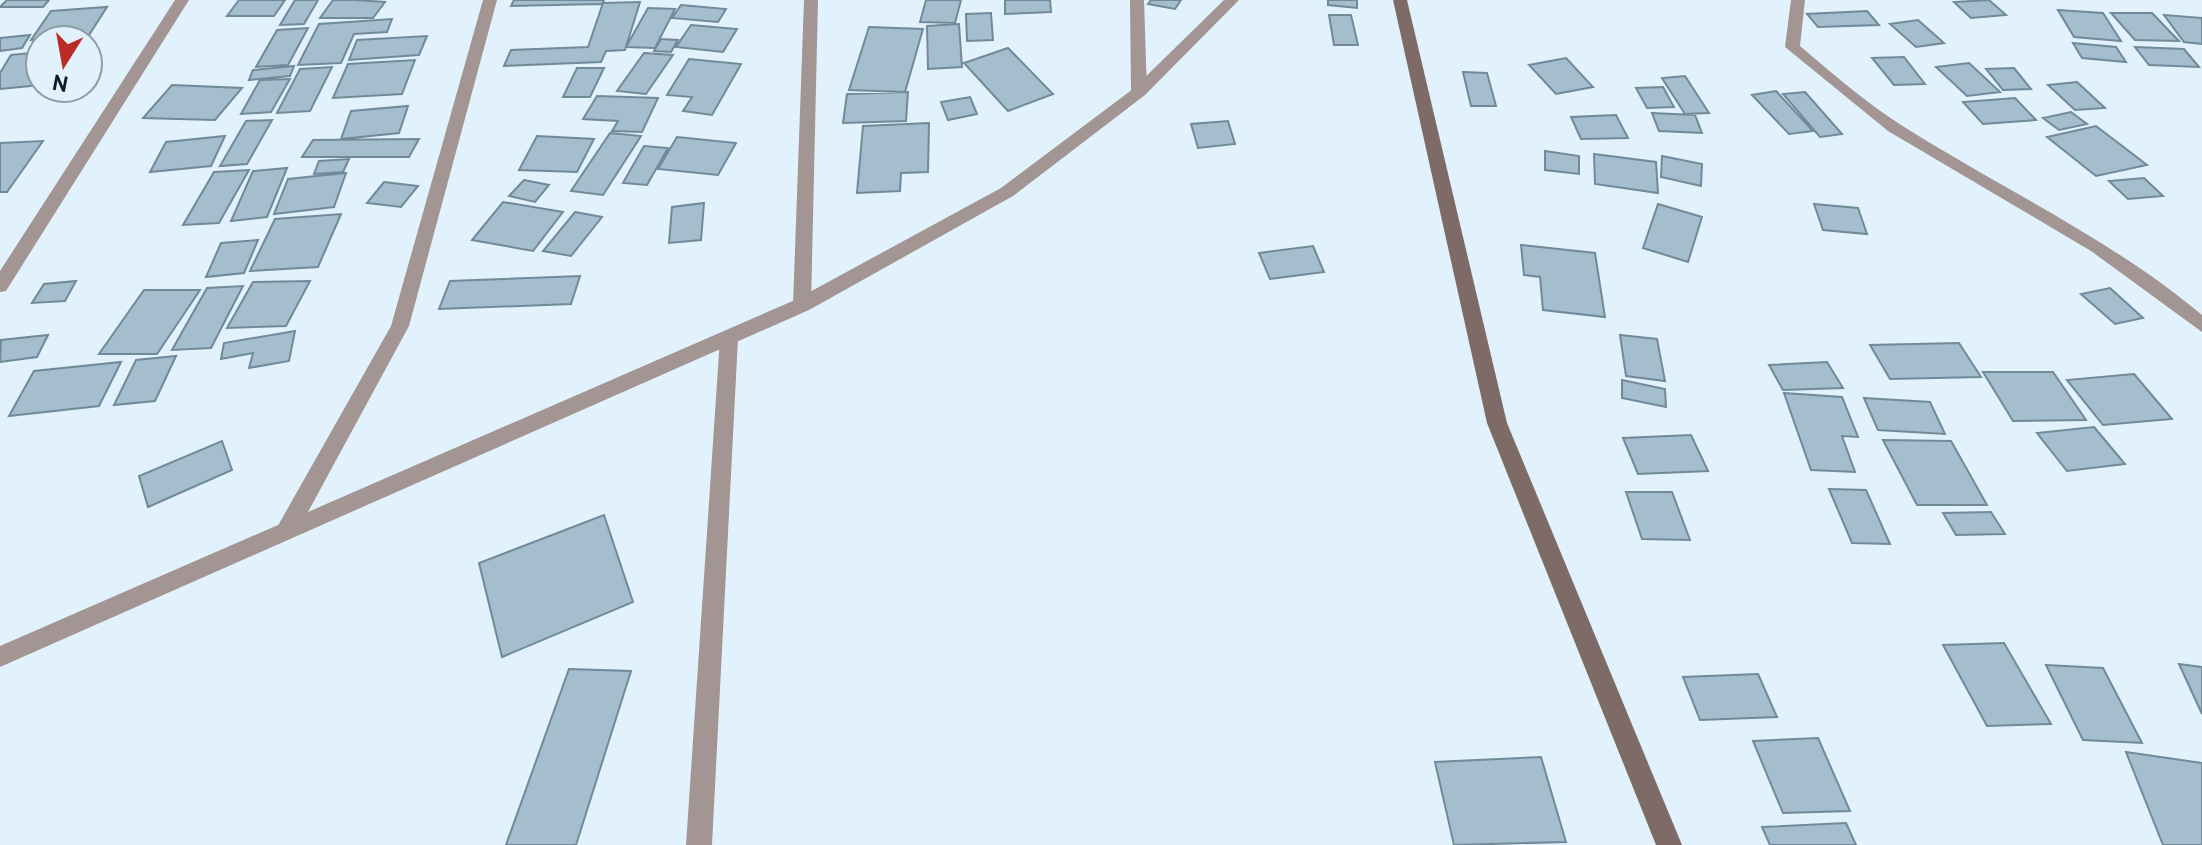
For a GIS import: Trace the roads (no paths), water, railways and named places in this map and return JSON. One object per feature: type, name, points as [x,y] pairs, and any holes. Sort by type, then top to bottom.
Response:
[{"type":"main road","points":[[1400,0],[1497,423],[1669,845]]},
{"type":"street","points":[[0,286],[182,0]]},
{"type":"street","points":[[288,528],[400,326],[490,0]]},
{"type":"street","points":[[802,305],[811,0]]},
{"type":"street","points":[[1137,0],[1139,92]]},
{"type":"street","points":[[0,657],[802,305],[1007,192],[1139,92],[1232,0]]},
{"type":"street","points":[[1798,0],[1792,47],[1861,104],[1907,136],[2049,216],[2182,307],[2202,325]]},
{"type":"street","points":[[699,845],[729,338]]}]
